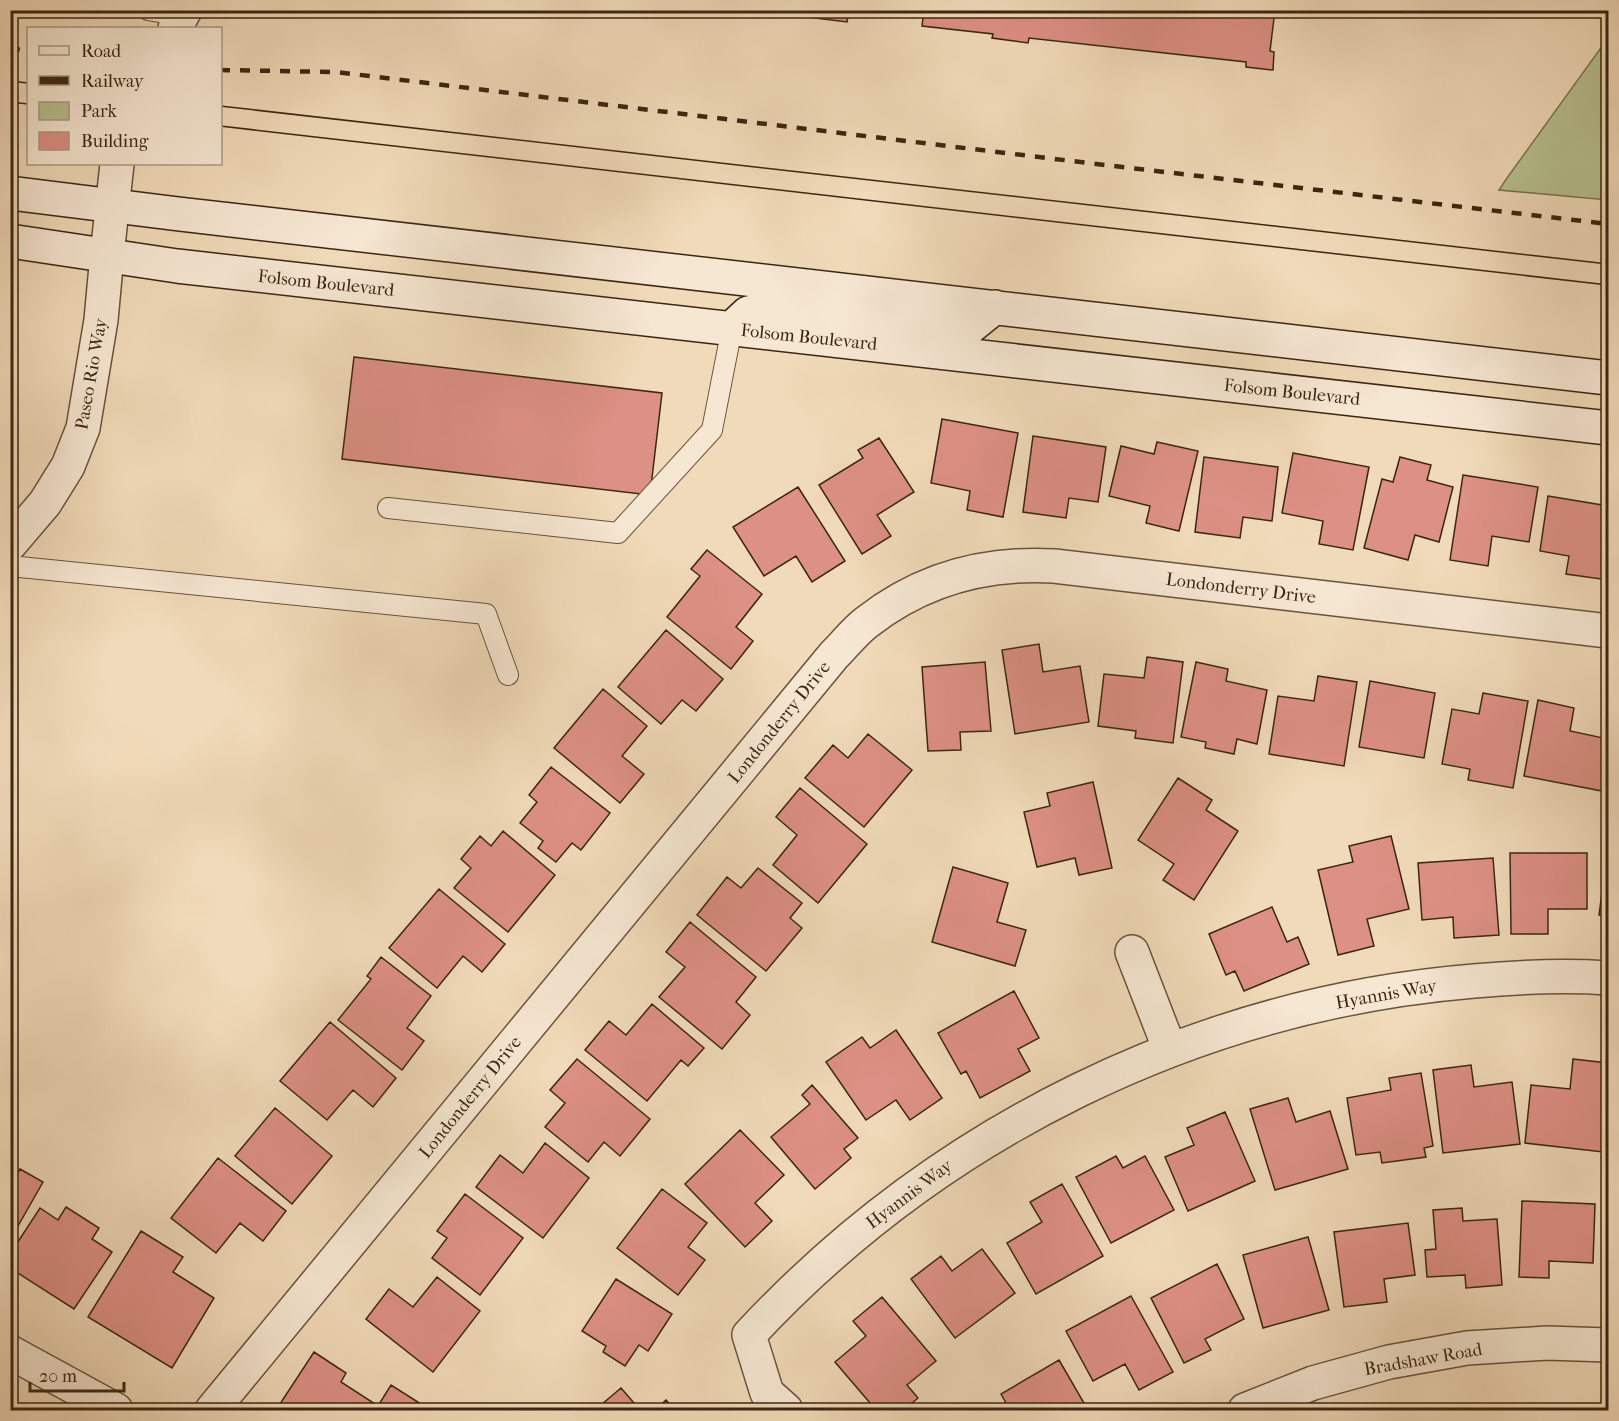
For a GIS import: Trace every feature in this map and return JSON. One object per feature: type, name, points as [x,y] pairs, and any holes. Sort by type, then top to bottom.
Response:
[{"type":"street","name":"Paseo Rio Way","points":[[10,544],[45,503],[68,466],[83,428],[101,320],[117,165]]},
{"type":"street","points":[[10,193],[1608,378]]},
{"type":"street","name":"Folsom Boulevard","points":[[10,241],[177,266],[1608,428]]},
{"type":"street","points":[[732,328],[748,313],[785,308],[969,328],[995,308]]},
{"type":"street","name":"Londonderry Drive","points":[[212,1410],[834,655],[866,622],[903,598],[944,579],[987,568],[1054,566],[1608,631]]},
{"type":"street","points":[[1132,952],[1170,1050]]},
{"type":"street","name":"Hyannis Way","points":[[786,1410],[767,1393],[749,1335],[773,1309],[830,1256],[889,1206],[952,1161],[1042,1108],[1111,1074],[1170,1050],[1276,1015],[1361,996],[1438,984],[1516,978],[1608,978]]},
{"type":"street","name":"Bradshaw Road","points":[[1245,1410],[1313,1383],[1389,1362],[1467,1348],[1547,1343],[1608,1345]]},
{"type":"street","points":[[10,1352],[116,1410]]},
{"type":"lane","points":[[148,10],[180,18]]},
{"type":"lane","points":[[388,508],[618,533],[712,430],[732,328]]},
{"type":"lane","points":[[10,566],[486,614],[508,675]]},
{"type":"green space","points":[[1608,38],[1608,200],[1499,190],[1507,178]]},
{"type":"building","points":[[750,10],[849,10],[847,22]]},
{"type":"building","points":[[924,10],[1275,10],[1270,51],[1274,52],[1273,70],[1246,67],[1246,62],[1029,38],[1028,43],[992,38],[993,34],[922,26]]},
{"type":"building","points":[[354,357],[662,393],[650,495],[342,459]]},
{"type":"building","points":[[942,419],[1018,433],[1003,517],[967,510],[970,491],[931,483]]},
{"type":"building","points":[[1033,436],[1106,447],[1098,502],[1069,498],[1066,518],[1023,512]]},
{"type":"building","points":[[879,438],[914,492],[877,515],[891,536],[862,554],[819,485],[863,458],[858,450]]},
{"type":"building","points":[[1157,442],[1198,451],[1179,531],[1146,523],[1150,506],[1109,496],[1121,446],[1154,454]]},
{"type":"building","points":[[1293,453],[1369,467],[1353,550],[1319,544],[1323,521],[1282,513]]},
{"type":"building","points":[[1204,457],[1278,467],[1272,521],[1243,517],[1240,538],[1195,532]]},
{"type":"building","points":[[1400,457],[1431,465],[1427,480],[1453,487],[1439,542],[1415,535],[1408,560],[1364,548],[1382,479],[1393,482]]},
{"type":"building","points":[[1463,475],[1538,487],[1529,542],[1492,536],[1488,566],[1450,560]]},
{"type":"building","points":[[798,487],[845,561],[812,582],[796,556],[764,576],[733,527]]},
{"type":"building","points":[[1548,496],[1608,506],[1608,580],[1566,574],[1569,556],[1540,551]]},
{"type":"building","points":[[707,550],[762,594],[736,627],[753,641],[731,669],[667,617],[700,576],[691,569]]},
{"type":"building","points":[[666,630],[723,679],[696,711],[682,700],[661,724],[618,687]]},
{"type":"building","points":[[1039,644],[1043,672],[1080,666],[1089,722],[1015,734],[1002,650]]},
{"type":"building","points":[[1147,657],[1183,662],[1173,743],[1135,738],[1136,731],[1098,726],[1104,674],[1144,678]]},
{"type":"building","points":[[985,662],[991,731],[960,732],[961,750],[928,751],[922,667]]},
{"type":"building","points":[[1196,662],[1228,669],[1226,681],[1267,690],[1257,744],[1237,739],[1234,754],[1205,748],[1206,742],[1181,737]]},
{"type":"building","points":[[1318,676],[1357,682],[1344,766],[1269,754],[1278,696],[1314,701]]},
{"type":"building","points":[[1370,681],[1435,693],[1424,758],[1359,747]]},
{"type":"building","points":[[603,689],[647,726],[622,756],[644,774],[620,803],[554,748]]},
{"type":"building","points":[[1483,693],[1528,701],[1513,788],[1468,780],[1470,769],[1442,764],[1452,709],[1479,714]]},
{"type":"building","points":[[1538,700],[1574,708],[1570,731],[1608,739],[1608,756],[1602,791],[1524,776]]},
{"type":"building","points":[[868,734],[912,770],[864,827],[805,778],[833,745],[848,758]]},
{"type":"building","points":[[551,767],[610,813],[581,850],[572,843],[556,862],[538,848],[543,841],[520,823],[537,802],[529,795]]},
{"type":"building","points":[[1178,778],[1212,800],[1206,810],[1238,831],[1194,900],[1163,880],[1174,864],[1138,840]]},
{"type":"building","points":[[1093,782],[1112,868],[1079,875],[1075,858],[1037,867],[1024,812],[1050,806],[1047,793]]},
{"type":"building","points":[[800,788],[867,844],[818,903],[773,865],[797,835],[776,817]]},
{"type":"building","points":[[503,831],[555,875],[508,932],[454,888],[471,868],[461,859],[480,836],[491,846]]},
{"type":"building","points":[[1391,836],[1409,909],[1367,919],[1374,946],[1338,955],[1318,870],[1353,862],[1349,846]]},
{"type":"building","points":[[1510,853],[1587,853],[1587,909],[1548,909],[1548,934],[1511,934]]},
{"type":"building","points":[[1493,858],[1499,935],[1454,938],[1453,917],[1422,920],[1418,863]]},
{"type":"building","points":[[953,867],[1008,883],[997,922],[1026,930],[1015,966],[932,942]]},
{"type":"building","points":[[758,868],[802,903],[790,918],[802,928],[766,971],[697,915],[727,877],[741,888]]},
{"type":"building","points":[[439,889],[505,944],[482,972],[463,956],[437,988],[389,948]]},
{"type":"building","points":[[1602,892],[1608,893],[1608,916],[1599,915]]},
{"type":"building","points":[[1272,907],[1287,942],[1298,937],[1309,964],[1244,991],[1235,971],[1226,975],[1209,934]]},
{"type":"building","points":[[690,922],[756,977],[736,1002],[750,1015],[722,1049],[659,997],[685,967],[666,952]]},
{"type":"building","points":[[381,957],[431,996],[407,1028],[424,1041],[402,1070],[338,1020],[371,979],[367,976]]},
{"type":"building","points":[[1014,991],[1039,1038],[1018,1049],[1030,1071],[980,1098],[966,1071],[961,1074],[938,1033]]},
{"type":"building","points":[[652,1004],[704,1048],[688,1066],[681,1060],[647,1101],[585,1050],[609,1021],[626,1035]]},
{"type":"building","points":[[330,1022],[396,1078],[373,1107],[353,1090],[327,1120],[280,1081]]},
{"type":"building","points":[[896,1030],[942,1098],[910,1120],[896,1100],[866,1120],[826,1062],[862,1037],[870,1048]]},
{"type":"building","points":[[577,1059],[650,1119],[620,1156],[604,1142],[588,1162],[545,1127],[565,1103],[550,1090]]},
{"type":"building","points":[[1573,1059],[1608,1063],[1608,1096],[1603,1152],[1525,1143],[1531,1085],[1570,1089]]},
{"type":"building","points":[[1471,1065],[1474,1087],[1512,1082],[1520,1144],[1443,1153],[1433,1070]]},
{"type":"building","points":[[1421,1073],[1433,1146],[1424,1148],[1426,1157],[1382,1163],[1380,1152],[1356,1155],[1347,1098],[1391,1090],[1389,1078]]},
{"type":"building","points":[[812,1085],[858,1138],[844,1149],[851,1158],[815,1189],[771,1137],[810,1104],[802,1095]]},
{"type":"building","points":[[1288,1098],[1296,1122],[1330,1111],[1348,1169],[1275,1190],[1250,1109]]},
{"type":"building","points":[[275,1108],[332,1156],[292,1204],[235,1156]]},
{"type":"building","points":[[1225,1112],[1255,1181],[1188,1211],[1165,1157],[1194,1145],[1187,1128]]},
{"type":"building","points":[[740,1130],[784,1175],[755,1203],[772,1221],[745,1247],[685,1184]]},
{"type":"building","points":[[545,1143],[589,1178],[543,1238],[476,1187],[500,1155],[523,1173]]},
{"type":"building","points":[[1116,1156],[1123,1168],[1145,1156],[1174,1210],[1111,1243],[1076,1177]]},
{"type":"building","points":[[218,1158],[286,1211],[263,1241],[240,1223],[216,1253],[171,1218]]},
{"type":"building","points":[[20,1169],[43,1182],[10,1240],[10,1180],[13,1181]]},
{"type":"building","points":[[1062,1184],[1103,1256],[1036,1294],[1007,1243],[1042,1222],[1030,1202]]},
{"type":"building","points":[[662,1189],[707,1223],[688,1247],[705,1260],[678,1295],[617,1248]]},
{"type":"building","points":[[465,1194],[523,1238],[480,1295],[432,1258],[447,1238],[437,1231]]},
{"type":"building","points":[[1522,1201],[1595,1204],[1593,1263],[1549,1261],[1549,1278],[1519,1277]]},
{"type":"building","points":[[66,1207],[99,1228],[92,1239],[112,1252],[74,1309],[10,1268],[10,1254],[40,1208],[58,1220]]},
{"type":"building","points":[[1462,1208],[1463,1221],[1497,1219],[1502,1285],[1466,1288],[1465,1275],[1427,1277],[1425,1250],[1436,1249],[1433,1210]]},
{"type":"building","points":[[1408,1223],[1415,1275],[1384,1279],[1387,1302],[1344,1307],[1334,1232]]},
{"type":"building","points":[[141,1231],[183,1257],[173,1272],[214,1298],[172,1368],[88,1317]]},
{"type":"building","points":[[1308,1237],[1329,1310],[1263,1328],[1243,1255]]},
{"type":"building","points":[[982,1249],[1015,1293],[955,1338],[911,1279],[941,1256],[952,1271]]},
{"type":"building","points":[[1217,1264],[1244,1319],[1205,1339],[1211,1350],[1184,1363],[1151,1298]]},
{"type":"building","points":[[437,1277],[480,1311],[433,1372],[366,1319],[389,1289],[413,1307]]},
{"type":"building","points":[[616,1279],[672,1314],[648,1351],[639,1345],[625,1366],[603,1352],[606,1346],[582,1331]]},
{"type":"building","points":[[1131,1296],[1173,1372],[1139,1390],[1125,1364],[1093,1381],[1066,1331]]},
{"type":"building","points":[[882,1297],[936,1361],[907,1385],[918,1398],[904,1410],[876,1410],[835,1362],[866,1336],[853,1321]]},
{"type":"building","points":[[314,1352],[346,1373],[341,1382],[378,1406],[391,1385],[421,1404],[417,1410],[276,1410]]},
{"type":"building","points":[[1059,1360],[1088,1410],[1010,1410],[1001,1394]]},
{"type":"building","points":[[621,1388],[640,1410],[595,1410]]},
{"type":"building","points":[[666,1400],[675,1410],[655,1410]]},
{"type":"tram line","points":[[10,81],[27,83]]},
{"type":"tram line","points":[[10,102],[27,104]]},
{"type":"tram line","points":[[222,106],[1608,264]]},
{"type":"tram line","points":[[222,126],[1608,285]]},
{"type":"railway","points":[[10,48],[27,51]]},
{"type":"railway","points":[[222,70],[336,72],[1608,224]]}]
